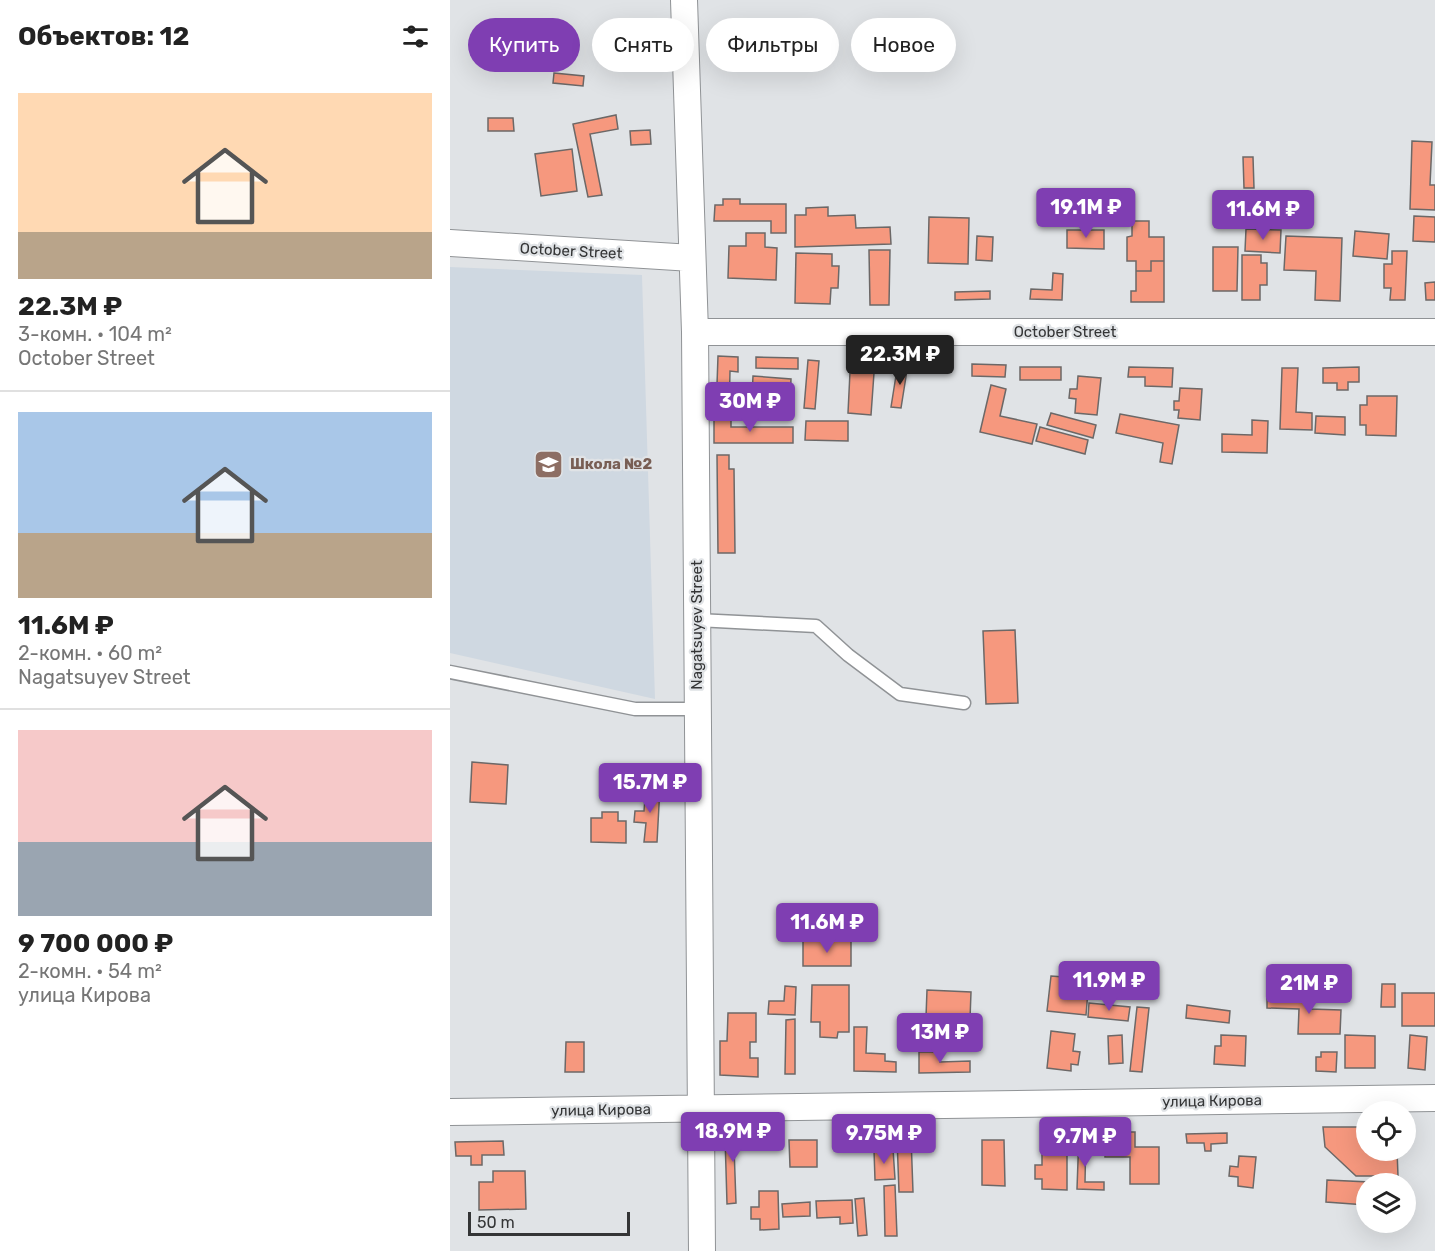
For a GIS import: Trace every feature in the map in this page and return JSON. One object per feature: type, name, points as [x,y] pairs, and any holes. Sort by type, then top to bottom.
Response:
[{"type":"street","name":"Nagatsuyev Street","points":[[684,0],[695,332],[702,1251]]},
{"type":"street","name":"October Street","points":[[450,243],[692,258]]},
{"type":"street","name":"October Street","points":[[695,332],[1435,332]]},
{"type":"street","name":"улица Кирова","points":[[450,1112],[1435,1098]]},
{"type":"lane","points":[[697,620],[816,626],[900,694],[964,703]]},
{"type":"lane","points":[[450,672],[635,709],[698,710]]},
{"type":"shaded area","name":"Школа №2","points":[[450,267],[642,275],[655,699],[450,653]]},
{"type":"building","points":[[554,73],[584,76],[583,86],[553,83]]},
{"type":"building","points":[[616,115],[618,129],[590,134],[602,195],[588,197],[573,124]]},
{"type":"building","points":[[488,118],[513,118],[514,131],[488,131]]},
{"type":"building","points":[[650,130],[651,144],[631,145],[630,131]]},
{"type":"building","points":[[1412,141],[1432,142],[1430,185],[1435,185],[1435,210],[1410,209]]},
{"type":"building","points":[[572,149],[577,191],[541,196],[535,154]]},
{"type":"building","points":[[1243,157],[1253,157],[1254,188],[1244,188]]},
{"type":"building","points":[[1230,193],[1250,195],[1248,227],[1228,225]]},
{"type":"building","points":[[723,199],[740,199],[740,204],[786,204],[786,233],[771,233],[771,221],[714,221],[715,205],[723,205]]},
{"type":"building","points":[[828,207],[828,216],[855,215],[856,228],[890,227],[891,244],[795,247],[795,215],[806,215],[806,208]]},
{"type":"building","points":[[1414,216],[1435,217],[1435,242],[1413,241]]},
{"type":"building","points":[[929,217],[969,218],[968,264],[928,263]]},
{"type":"building","points":[[1132,221],[1149,221],[1149,237],[1164,237],[1164,261],[1151,261],[1151,271],[1136,271],[1136,261],[1127,261],[1127,237],[1132,236]]},
{"type":"building","points":[[1246,229],[1281,230],[1280,253],[1245,251]]},
{"type":"building","points":[[1067,230],[1104,230],[1104,249],[1067,248]]},
{"type":"building","points":[[1355,231],[1389,234],[1387,259],[1353,256]]},
{"type":"building","points":[[746,233],[765,233],[765,247],[777,248],[776,280],[728,278],[729,246],[746,246]]},
{"type":"building","points":[[977,236],[993,237],[992,261],[976,260]]},
{"type":"building","points":[[1286,236],[1342,238],[1340,301],[1315,300],[1316,271],[1284,270]]},
{"type":"building","points":[[1213,247],[1238,247],[1237,291],[1213,291]]},
{"type":"building","points":[[869,250],[890,250],[889,305],[870,305]]},
{"type":"building","points":[[1392,251],[1407,251],[1405,300],[1390,300],[1391,288],[1384,288],[1384,264],[1392,264]]},
{"type":"building","points":[[796,253],[832,254],[832,266],[839,266],[838,288],[831,288],[830,304],[795,303]]},
{"type":"building","points":[[1242,255],[1261,255],[1261,263],[1267,263],[1267,285],[1260,285],[1260,300],[1242,300]]},
{"type":"building","points":[[1151,261],[1164,261],[1164,302],[1131,302],[1131,291],[1136,291],[1136,271],[1151,271]]},
{"type":"building","points":[[1053,273],[1063,274],[1062,300],[1030,299],[1031,289],[1052,290]]},
{"type":"building","points":[[1435,282],[1435,300],[1426,300],[1425,283]]},
{"type":"building","points":[[990,291],[990,299],[955,300],[955,292]]},
{"type":"building","points":[[718,356],[738,357],[738,372],[730,371],[729,413],[716,413]]},
{"type":"building","points":[[756,357],[798,358],[798,369],[756,368]]},
{"type":"building","points":[[808,360],[819,361],[815,409],[804,408]]},
{"type":"building","points":[[898,363],[908,364],[901,408],[891,407]]},
{"type":"building","points":[[972,364],[1006,365],[1005,377],[972,376]]},
{"type":"building","points":[[1020,367],[1061,367],[1061,380],[1020,380]]},
{"type":"building","points":[[1129,367],[1173,368],[1172,387],[1145,386],[1145,377],[1128,377]]},
{"type":"building","points":[[1359,367],[1359,382],[1348,382],[1348,390],[1337,390],[1337,383],[1323,383],[1323,368]]},
{"type":"building","points":[[1282,368],[1298,368],[1296,412],[1312,413],[1312,430],[1280,429]]},
{"type":"building","points":[[850,372],[874,373],[871,415],[848,413]]},
{"type":"building","points":[[753,376],[791,379],[789,418],[751,416]]},
{"type":"building","points":[[1078,376],[1101,378],[1097,415],[1075,413],[1076,399],[1069,398],[1070,389],[1077,389]]},
{"type":"building","points":[[991,385],[1006,389],[1000,416],[1037,424],[1032,444],[980,432]]},
{"type":"building","points":[[1180,388],[1202,389],[1200,420],[1178,418],[1179,410],[1174,410],[1174,401],[1179,401]]},
{"type":"building","points":[[1367,396],[1397,396],[1396,436],[1366,435],[1366,425],[1360,425],[1360,405],[1367,405]]},
{"type":"building","points":[[1051,413],[1096,425],[1093,438],[1047,425]]},
{"type":"building","points":[[1120,414],[1179,425],[1172,464],[1160,462],[1163,443],[1116,433]]},
{"type":"building","points":[[714,416],[731,416],[731,427],[793,427],[793,443],[714,443]]},
{"type":"building","points":[[1316,416],[1345,417],[1345,435],[1315,433]]},
{"type":"building","points":[[1252,420],[1268,421],[1267,453],[1222,452],[1222,434],[1252,435]]},
{"type":"building","points":[[806,421],[848,421],[848,441],[805,440]]},
{"type":"building","points":[[1040,427],[1088,440],[1085,454],[1036,441]]},
{"type":"building","points":[[717,455],[729,455],[729,469],[734,469],[735,553],[718,553]]},
{"type":"building","points":[[1015,630],[1018,703],[986,704],[983,631]]},
{"type":"building","points":[[472,762],[508,765],[506,804],[470,802]]},
{"type":"building","points":[[646,786],[660,787],[657,842],[644,842],[646,823],[634,822],[635,811],[644,811]]},
{"type":"building","points":[[602,812],[618,812],[618,821],[626,821],[626,843],[591,842],[591,818],[602,818]]},
{"type":"building","points":[[803,941],[851,941],[851,966],[803,966]]},
{"type":"building","points":[[1051,976],[1089,979],[1086,1015],[1047,1011]]},
{"type":"building","points":[[1382,984],[1395,984],[1395,1007],[1381,1007]]},
{"type":"building","points":[[812,985],[849,985],[849,1032],[838,1032],[837,1038],[820,1037],[820,1022],[811,1022]]},
{"type":"building","points":[[785,986],[796,987],[795,1015],[768,1014],[769,1001],[784,1001]]},
{"type":"building","points":[[927,990],[971,992],[970,1019],[926,1017]]},
{"type":"building","points":[[1402,993],[1435,993],[1435,1026],[1402,1026]]},
{"type":"building","points":[[1267,996],[1310,997],[1310,1009],[1341,1010],[1340,1034],[1298,1034],[1299,1009],[1267,1008]]},
{"type":"building","points":[[1089,1003],[1130,1007],[1128,1021],[1088,1017]]},
{"type":"building","points":[[1187,1005],[1230,1011],[1229,1023],[1186,1018]]},
{"type":"building","points":[[1137,1007],[1149,1008],[1142,1072],[1130,1071]]},
{"type":"building","points":[[728,1013],[756,1013],[756,1042],[750,1042],[750,1058],[758,1058],[758,1077],[720,1075],[720,1041],[727,1041]]},
{"type":"building","points":[[795,1019],[795,1074],[785,1074],[786,1020]]},
{"type":"building","points":[[854,1027],[867,1027],[866,1053],[885,1054],[885,1061],[896,1062],[896,1072],[854,1071]]},
{"type":"building","points":[[1051,1031],[1075,1034],[1073,1051],[1080,1052],[1078,1065],[1071,1064],[1071,1071],[1047,1068]]},
{"type":"building","points":[[1122,1035],[1123,1063],[1109,1064],[1108,1036]]},
{"type":"building","points":[[1221,1035],[1246,1036],[1245,1066],[1214,1064],[1215,1046],[1221,1046]]},
{"type":"building","points":[[1345,1035],[1375,1036],[1375,1068],[1345,1068]]},
{"type":"building","points":[[1410,1035],[1427,1037],[1425,1070],[1408,1068]]},
{"type":"building","points":[[566,1042],[584,1042],[584,1072],[565,1072]]},
{"type":"building","points":[[919,1052],[940,1052],[940,1062],[970,1061],[970,1072],[919,1073]]},
{"type":"building","points":[[1321,1052],[1337,1052],[1336,1072],[1316,1071],[1316,1057],[1321,1057]]},
{"type":"building","points":[[1323,1127],[1356,1127],[1356,1161],[1397,1161],[1398,1173],[1356,1173],[1356,1176],[1325,1147]]},
{"type":"building","points":[[1105,1132],[1135,1132],[1135,1147],[1159,1147],[1159,1184],[1130,1184],[1130,1157],[1105,1157]]},
{"type":"building","points":[[1079,1133],[1086,1133],[1085,1182],[1104,1182],[1104,1190],[1077,1189]]},
{"type":"building","points":[[1227,1133],[1227,1143],[1211,1144],[1211,1151],[1205,1151],[1204,1143],[1187,1143],[1186,1134]]},
{"type":"building","points":[[751,1135],[752,1146],[734,1147],[736,1203],[727,1204],[725,1136]]},
{"type":"building","points":[[911,1137],[913,1192],[899,1192],[897,1138]]},
{"type":"building","points":[[789,1140],[817,1140],[817,1167],[790,1167]]},
{"type":"building","points":[[982,1140],[1004,1140],[1005,1186],[982,1185]]},
{"type":"building","points":[[503,1141],[504,1155],[482,1155],[482,1165],[471,1165],[471,1156],[456,1156],[455,1142]]},
{"type":"building","points":[[893,1149],[895,1179],[875,1180],[874,1150]]},
{"type":"building","points":[[1042,1151],[1067,1151],[1067,1190],[1042,1189],[1042,1179],[1035,1179],[1035,1165],[1042,1165]]},
{"type":"building","points":[[1239,1156],[1256,1157],[1253,1188],[1238,1186],[1238,1177],[1229,1176],[1230,1166],[1238,1167]]},
{"type":"building","points":[[493,1171],[525,1171],[526,1209],[479,1210],[479,1182],[493,1182]]},
{"type":"building","points":[[1327,1180],[1356,1181],[1356,1204],[1326,1202]]},
{"type":"building","points":[[895,1185],[897,1236],[885,1236],[884,1186]]},
{"type":"building","points":[[759,1191],[778,1191],[779,1229],[760,1230],[760,1219],[751,1219],[751,1207],[759,1207]]},
{"type":"building","points":[[864,1198],[867,1235],[858,1236],[855,1199]]},
{"type":"building","points":[[852,1200],[853,1223],[840,1224],[840,1217],[817,1218],[816,1201]]},
{"type":"building","points":[[810,1202],[810,1216],[783,1217],[782,1204]]},
{"type":"place","name":"Школа №2","points":[[549,464]]}]
